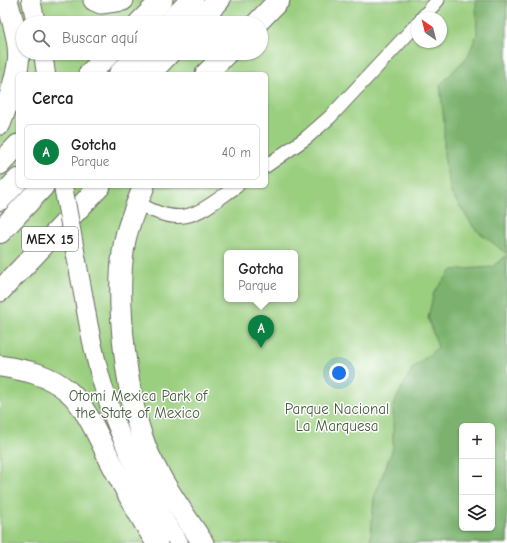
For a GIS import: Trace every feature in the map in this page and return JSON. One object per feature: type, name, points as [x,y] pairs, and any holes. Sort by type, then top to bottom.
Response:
[{"type":"highway","points":[[176,16],[192,0]]},
{"type":"highway","points":[[204,16],[219,0]]},
{"type":"highway","points":[[122,72],[133,60]]},
{"type":"highway","points":[[151,72],[162,60]]},
{"type":"highway","points":[[0,199],[16,182]]},
{"type":"highway","points":[[0,232],[41,188]]},
{"type":"main road","points":[[7,0],[16,32]]},
{"type":"main road","points":[[31,0],[34,16]]},
{"type":"main road","points":[[94,0],[101,3],[123,0]]},
{"type":"main road","points":[[147,16],[162,0]]},
{"type":"main road","points":[[264,16],[280,0]]},
{"type":"main road","points":[[0,124],[9,101],[18,60]]},
{"type":"main road","points":[[44,60],[46,72]]},
{"type":"main road","points":[[91,72],[103,60]]},
{"type":"main road","points":[[208,72],[220,60]]},
{"type":"main road","points":[[0,164],[16,147]]},
{"type":"main road","points":[[63,188],[89,328],[104,390],[131,460],[160,514],[179,543]]},
{"type":"main road","name":"MEX 15","points":[[0,291],[98,188]]},
{"type":"main road","points":[[141,194],[125,240],[121,283],[126,364],[134,413],[148,454],[164,485],[203,543]]},
{"type":"main road","points":[[0,366],[30,371],[51,379],[69,392],[89,419],[138,515],[157,543]]},
{"type":"street","points":[[427,12],[438,0]]},
{"type":"street","points":[[268,165],[306,138],[330,117],[411,30]]},
{"type":"street","points":[[141,194],[153,212],[177,218],[198,213],[234,188]]},
{"type":"green space","name":"Parque Nacional La Marquesa","points":[[0,0],[507,0],[507,543],[0,543]]},
{"type":"green space","points":[[476,0],[507,0],[507,254],[475,229],[451,193],[444,157],[444,122],[440,85],[468,56],[477,34]]},
{"type":"green space","points":[[507,255],[507,543],[370,543],[374,498],[393,448],[393,405],[412,369],[438,347],[428,318],[434,292],[452,270],[492,267]]},
{"type":"place","name":"Gotcha","points":[[261,348]]},
{"type":"park label","name":"Otomi Mexica Park of the State of Mexico","points":[[138,404]]}]
